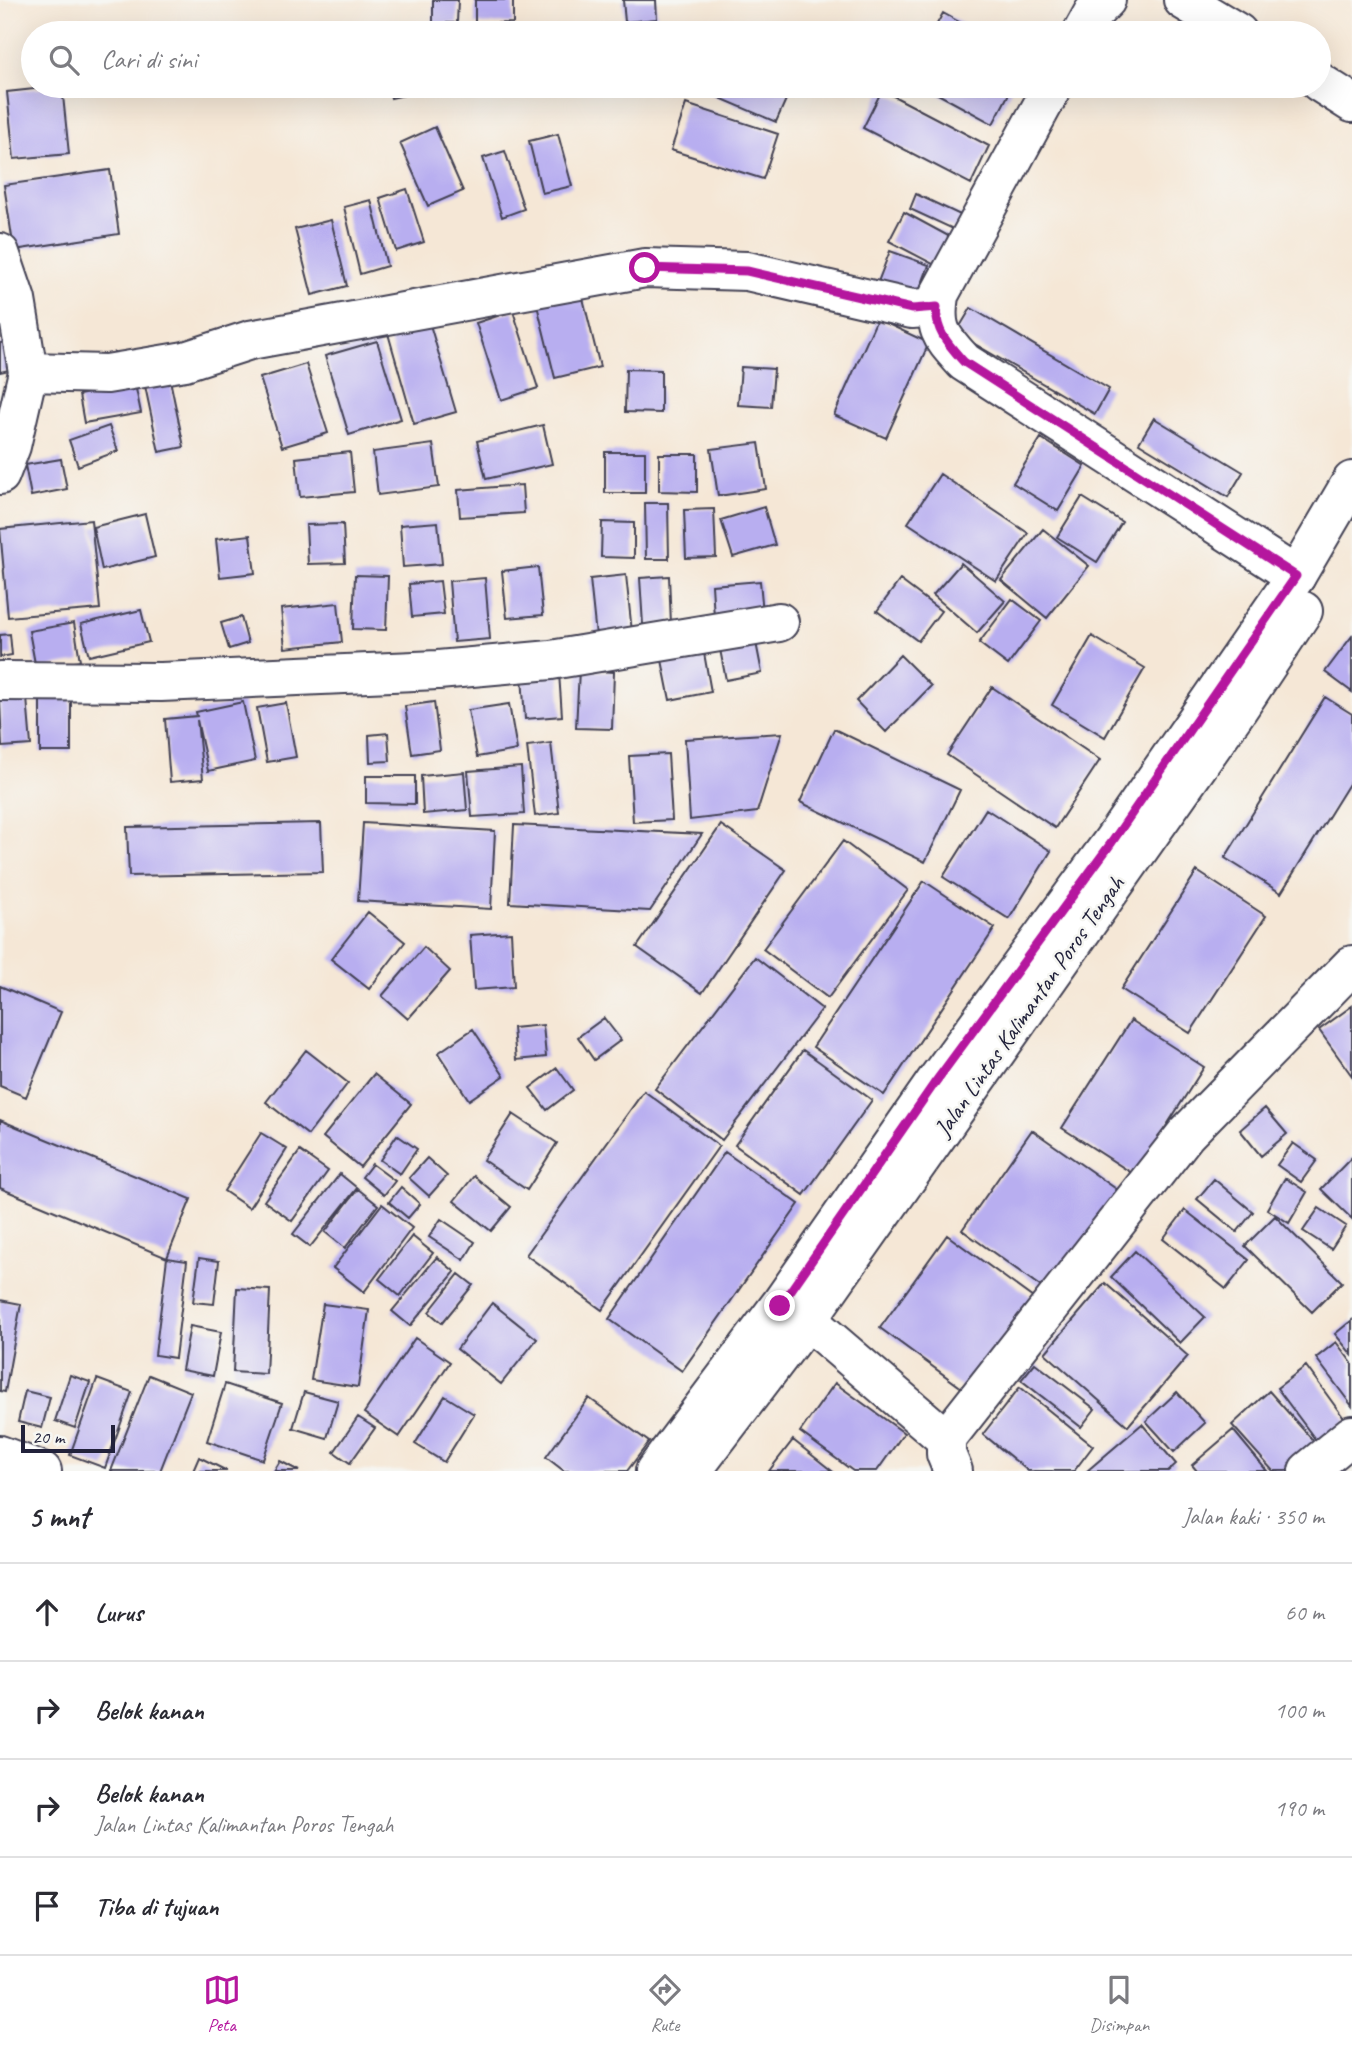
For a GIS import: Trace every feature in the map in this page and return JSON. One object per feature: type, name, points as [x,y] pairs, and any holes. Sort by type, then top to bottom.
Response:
[{"type":"street","points":[[1089,21],[1106,0]]},
{"type":"street","points":[[1183,0],[1218,21]]},
{"type":"street","points":[[1331,90],[1352,103]]},
{"type":"street","points":[[1046,98],[939,295],[936,318],[944,340],[964,362],[1296,576]]},
{"type":"street","points":[[0,253],[16,300],[28,372],[12,446],[0,475]]},
{"type":"street","points":[[28,372],[120,372],[185,361],[250,340],[645,268],[747,271],[912,309],[937,307]]},
{"type":"street","name":"Jalan Lintas Kalimantan Poros Tengah","points":[[654,1471],[780,1306],[934,1084],[1112,842],[1296,576],[1352,481]]},
{"type":"street","name":"Jalan Lintas Kalimantan Poros Tengah","points":[[692,1471],[807,1320],[1238,709],[1317,590],[1352,531]]},
{"type":"street","points":[[0,681],[161,682],[438,670],[551,660],[779,621]]},
{"type":"street","points":[[807,1320],[949,1455],[1186,1134],[1352,965]]},
{"type":"street","points":[[1308,1471],[1352,1435]]},
{"type":"street","points":[[0,1455],[42,1471]]},
{"type":"building","points":[[433,0],[458,0],[457,21],[433,21]]},
{"type":"building","points":[[475,0],[513,0],[513,21],[475,21]]},
{"type":"building","points":[[623,0],[656,0],[657,19],[625,21]]},
{"type":"building","points":[[943,13],[957,21],[939,21]]},
{"type":"building","points":[[21,90],[21,98],[63,98],[69,154],[14,159],[7,92]]},
{"type":"building","points":[[720,98],[787,98],[776,122]]},
{"type":"building","points":[[878,98],[897,98],[989,146],[971,184],[863,128]]},
{"type":"building","points":[[945,98],[1007,98],[993,124]]},
{"type":"building","points":[[686,104],[778,134],[763,179],[671,150]]},
{"type":"building","points":[[435,127],[463,191],[428,206],[400,143]]},
{"type":"building","points":[[558,134],[572,186],[542,193],[529,141]]},
{"type":"building","points":[[505,151],[524,209],[502,217],[483,158]]},
{"type":"building","points":[[110,170],[119,234],[14,250],[4,185]]},
{"type":"building","points":[[407,189],[424,242],[396,251],[380,198]]},
{"type":"building","points":[[916,194],[971,220],[964,234],[910,209]]},
{"type":"building","points":[[371,200],[387,266],[360,274],[344,207]]},
{"type":"building","points":[[904,212],[965,245],[950,273],[889,241]]},
{"type":"building","points":[[331,220],[347,286],[312,295],[295,229]]},
{"type":"building","points":[[890,251],[929,265],[917,297],[878,282]]},
{"type":"building","points":[[581,290],[600,367],[555,378],[536,301]]},
{"type":"building","points":[[971,308],[1109,389],[1095,414],[956,333]]},
{"type":"building","points":[[513,311],[538,388],[501,400],[476,323]]},
{"type":"building","points":[[428,318],[456,412],[414,424],[387,330]]},
{"type":"building","points":[[877,319],[929,343],[886,438],[834,415]]},
{"type":"building","points":[[17,340],[23,367],[0,372],[0,343]]},
{"type":"building","points":[[377,341],[401,419],[349,435],[325,356]]},
{"type":"building","points":[[306,364],[328,433],[282,447],[260,378]]},
{"type":"building","points":[[741,367],[774,369],[771,407],[738,405]]},
{"type":"building","points":[[626,369],[661,370],[661,413],[625,412]]},
{"type":"building","points":[[170,380],[184,447],[159,452],[145,386]]},
{"type":"building","points":[[135,384],[141,413],[84,423],[79,395]]},
{"type":"building","points":[[1154,418],[1243,472],[1228,497],[1139,443]]},
{"type":"building","points":[[543,425],[552,464],[486,479],[477,441]]},
{"type":"building","points":[[109,426],[118,451],[78,466],[69,440]]},
{"type":"building","points":[[1041,438],[1085,466],[1058,511],[1013,483]]},
{"type":"building","points":[[759,443],[766,489],[718,496],[711,449]]},
{"type":"building","points":[[433,444],[439,487],[378,495],[373,452]]},
{"type":"building","points":[[350,452],[354,492],[300,497],[296,458]]},
{"type":"building","points":[[605,452],[645,452],[645,493],[605,493]]},
{"type":"building","points":[[659,454],[697,454],[697,492],[659,491]]},
{"type":"building","points":[[61,459],[67,489],[31,496],[25,465]]},
{"type":"building","points":[[940,474],[1028,533],[996,581],[908,523]]},
{"type":"building","points":[[522,485],[524,513],[460,517],[458,490]]},
{"type":"building","points":[[1082,497],[1122,522],[1097,562],[1057,537]]},
{"type":"building","points":[[645,503],[668,503],[669,559],[646,559]]},
{"type":"building","points":[[764,507],[775,545],[733,557],[721,520]]},
{"type":"building","points":[[714,509],[716,557],[686,558],[684,510]]},
{"type":"building","points":[[145,514],[155,557],[102,570],[93,527]]},
{"type":"building","points":[[91,520],[100,609],[8,617],[0,529]]},
{"type":"building","points":[[438,522],[442,564],[403,567],[400,525]]},
{"type":"building","points":[[602,522],[634,523],[634,558],[601,557]]},
{"type":"building","points":[[343,524],[345,563],[308,564],[306,525]]},
{"type":"building","points":[[1043,529],[1089,566],[1047,618],[1001,580]]},
{"type":"building","points":[[250,535],[255,573],[220,577],[216,539]]},
{"type":"building","points":[[961,563],[1005,601],[977,633],[933,595]]},
{"type":"building","points":[[538,567],[543,615],[507,618],[502,571]]},
{"type":"building","points":[[355,575],[388,576],[386,630],[353,629]]},
{"type":"building","points":[[626,575],[632,632],[596,636],[590,579]]},
{"type":"building","points":[[669,576],[671,624],[643,625],[640,578]]},
{"type":"building","points":[[485,578],[490,639],[454,642],[449,581]]},
{"type":"building","points":[[900,580],[941,611],[918,641],[877,611]]},
{"type":"building","points":[[440,581],[444,614],[412,617],[409,584]]},
{"type":"building","points":[[760,581],[763,613],[714,617],[712,585]]},
{"type":"building","points":[[1012,599],[1041,621],[1008,665],[979,643]]},
{"type":"building","points":[[338,603],[342,642],[285,648],[281,609]]},
{"type":"building","points":[[141,610],[149,642],[89,656],[81,624]]},
{"type":"building","points":[[241,617],[248,643],[229,649],[221,623]]},
{"type":"building","points":[[74,623],[80,661],[36,669],[29,631]]},
{"type":"building","points":[[753,627],[762,673],[726,680],[717,634]]},
{"type":"building","points":[[10,634],[12,655],[0,657],[0,635]]},
{"type":"building","points":[[1092,636],[1145,668],[1105,737],[1052,705]]},
{"type":"building","points":[[1352,636],[1352,692],[1325,672]]},
{"type":"building","points":[[702,642],[711,692],[670,700],[660,650]]},
{"type":"building","points":[[900,655],[931,686],[886,732],[856,701]]},
{"type":"building","points":[[579,670],[614,672],[612,729],[576,728]]},
{"type":"building","points":[[559,673],[562,716],[525,719],[522,676]]},
{"type":"building","points":[[992,687],[1100,760],[1055,828],[947,755]]},
{"type":"building","points":[[40,697],[71,697],[71,752],[40,752]]},
{"type":"building","points":[[1325,697],[1352,714],[1352,779],[1281,893],[1225,858]]},
{"type":"building","points":[[27,698],[31,745],[2,747],[0,701]]},
{"type":"building","points":[[243,702],[255,761],[208,771],[197,720],[203,779],[170,782],[165,719],[197,716],[196,712]]},
{"type":"building","points":[[434,702],[440,750],[412,754],[405,706]]},
{"type":"building","points":[[286,703],[296,757],[267,762],[257,708]]},
{"type":"building","points":[[509,704],[517,750],[477,757],[468,710]]},
{"type":"building","points":[[834,729],[960,790],[925,862],[800,802]]},
{"type":"building","points":[[388,733],[390,761],[370,762],[369,735]]},
{"type":"building","points":[[782,733],[757,812],[690,820],[685,739]]},
{"type":"building","points":[[551,743],[559,813],[535,816],[527,746]]},
{"type":"building","points":[[668,754],[672,820],[633,822],[629,756]]},
{"type":"building","points":[[521,767],[524,814],[472,817],[468,771]]},
{"type":"building","points":[[464,772],[467,810],[423,814],[421,776]]},
{"type":"building","points":[[366,776],[415,776],[415,804],[366,803]]},
{"type":"building","points":[[986,809],[1051,851],[1009,919],[943,877]]},
{"type":"building","points":[[321,823],[323,872],[129,876],[127,827]]},
{"type":"building","points":[[363,823],[495,831],[491,909],[358,901]]},
{"type":"building","points":[[514,825],[702,834],[650,911],[510,903]]},
{"type":"building","points":[[721,825],[786,870],[702,993],[637,947]]},
{"type":"building","points":[[843,841],[908,890],[828,998],[763,949]]},
{"type":"building","points":[[1197,871],[1266,916],[1190,1033],[1121,989]]},
{"type":"building","points":[[924,881],[995,928],[884,1095],[813,1047]]},
{"type":"building","points":[[368,912],[405,942],[369,989],[331,959]]},
{"type":"building","points":[[511,932],[514,987],[474,990],[470,935]]},
{"type":"building","points":[[424,947],[450,971],[408,1019],[382,996]]},
{"type":"building","points":[[755,957],[822,1009],[722,1140],[655,1089]]},
{"type":"building","points":[[0,986],[61,1012],[26,1097],[0,1086]]},
{"type":"building","points":[[1352,1006],[1352,1076],[1319,1030]]},
{"type":"building","points":[[604,1018],[621,1040],[594,1060],[578,1037]]},
{"type":"building","points":[[1131,1020],[1204,1067],[1135,1175],[1062,1128]]},
{"type":"building","points":[[543,1025],[546,1057],[516,1060],[513,1028]]},
{"type":"building","points":[[473,1029],[504,1076],[469,1100],[438,1053]]},
{"type":"building","points":[[306,1050],[348,1083],[308,1135],[266,1102]]},
{"type":"building","points":[[803,1050],[872,1100],[804,1195],[735,1145]]},
{"type":"building","points":[[557,1068],[573,1090],[547,1110],[530,1088]]},
{"type":"building","points":[[374,1074],[411,1104],[360,1167],[323,1137]]},
{"type":"building","points":[[644,1091],[719,1146],[602,1310],[526,1255]]},
{"type":"building","points":[[1265,1108],[1287,1134],[1261,1156],[1240,1130]]},
{"type":"building","points":[[513,1114],[557,1143],[527,1190],[483,1160]]},
{"type":"building","points":[[0,1120],[191,1199],[167,1258],[0,1188]]},
{"type":"building","points":[[1032,1130],[1122,1193],[1051,1294],[962,1230]]},
{"type":"building","points":[[261,1133],[287,1149],[249,1208],[224,1191]]},
{"type":"building","points":[[397,1135],[417,1149],[400,1174],[380,1160]]},
{"type":"building","points":[[1293,1143],[1317,1160],[1301,1182],[1277,1165]]},
{"type":"building","points":[[300,1151],[328,1171],[292,1221],[264,1201]]},
{"type":"building","points":[[725,1152],[799,1204],[682,1371],[609,1319]]},
{"type":"building","points":[[1352,1157],[1352,1219],[1321,1189]]},
{"type":"building","points":[[427,1158],[447,1176],[429,1196],[409,1178]]},
{"type":"building","points":[[372,1164],[395,1181],[384,1195],[362,1177]]},
{"type":"building","points":[[340,1174],[357,1188],[310,1247],[293,1234]]},
{"type":"building","points":[[474,1176],[511,1207],[491,1231],[454,1201]]},
{"type":"building","points":[[1285,1178],[1307,1192],[1289,1223],[1267,1209]]},
{"type":"building","points":[[1214,1179],[1253,1212],[1237,1232],[1197,1199]]},
{"type":"building","points":[[401,1187],[420,1204],[408,1218],[389,1202]]},
{"type":"building","points":[[358,1189],[378,1205],[345,1248],[325,1232]]},
{"type":"building","points":[[382,1204],[412,1228],[364,1292],[333,1268]]},
{"type":"building","points":[[1319,1208],[1346,1226],[1331,1249],[1303,1231]]},
{"type":"building","points":[[1185,1210],[1249,1260],[1226,1289],[1163,1239]]},
{"type":"building","points":[[1275,1216],[1342,1282],[1312,1312],[1245,1246]]},
{"type":"building","points":[[441,1219],[475,1242],[464,1260],[429,1237]]},
{"type":"building","points":[[947,1235],[1033,1298],[966,1391],[880,1328]]},
{"type":"building","points":[[412,1236],[433,1253],[400,1296],[379,1279]]},
{"type":"building","points":[[1135,1251],[1205,1317],[1180,1343],[1111,1277]]},
{"type":"building","points":[[437,1257],[455,1272],[410,1326],[392,1311]]},
{"type":"building","points":[[167,1258],[187,1261],[175,1358],[155,1355]]},
{"type":"building","points":[[199,1258],[219,1261],[214,1304],[193,1302]]},
{"type":"building","points":[[459,1274],[473,1285],[442,1323],[429,1312]]},
{"type":"building","points":[[1105,1283],[1188,1356],[1128,1426],[1045,1353]]},
{"type":"building","points":[[237,1288],[270,1290],[266,1374],[233,1372]]},
{"type":"building","points":[[0,1300],[21,1304],[5,1392],[0,1391]]},
{"type":"building","points":[[492,1303],[537,1339],[501,1384],[457,1349]]},
{"type":"building","points":[[323,1304],[369,1310],[358,1387],[311,1380]]},
{"type":"building","points":[[1352,1320],[1352,1355],[1335,1334]]},
{"type":"building","points":[[190,1326],[221,1332],[213,1376],[182,1370]]},
{"type":"building","points":[[415,1338],[450,1362],[399,1437],[364,1413]]},
{"type":"building","points":[[1336,1342],[1352,1363],[1352,1406],[1316,1358]]},
{"type":"building","points":[[1035,1363],[1095,1409],[1081,1427],[1021,1380]]},
{"type":"building","points":[[1306,1366],[1346,1421],[1318,1443],[1277,1388]]},
{"type":"building","points":[[70,1375],[90,1382],[75,1428],[55,1421]]},
{"type":"building","points":[[149,1375],[191,1392],[160,1471],[111,1471]]},
{"type":"building","points":[[97,1379],[132,1392],[105,1468],[70,1455]]},
{"type":"building","points":[[835,1383],[904,1433],[877,1471],[853,1471],[800,1432]]},
{"type":"building","points":[[225,1384],[282,1403],[263,1460],[207,1441]]},
{"type":"building","points":[[1020,1387],[1093,1446],[1074,1471],[1028,1471],[983,1434]]},
{"type":"building","points":[[25,1391],[50,1397],[42,1428],[18,1422]]},
{"type":"building","points":[[1269,1391],[1316,1444],[1286,1471],[1273,1471],[1232,1425]]},
{"type":"building","points":[[304,1392],[338,1401],[327,1438],[293,1428]]},
{"type":"building","points":[[1177,1392],[1205,1423],[1174,1452],[1146,1421]]},
{"type":"building","points":[[445,1396],[474,1414],[444,1462],[415,1444]]},
{"type":"building","points":[[589,1398],[649,1442],[627,1471],[564,1471],[546,1457]]},
{"type":"building","points":[[358,1417],[375,1428],[350,1463],[334,1452]]},
{"type":"building","points":[[1142,1424],[1176,1464],[1168,1471],[1087,1471]]},
{"type":"building","points":[[1233,1430],[1267,1471],[1197,1471],[1192,1465]]},
{"type":"building","points":[[793,1440],[832,1471],[769,1471]]},
{"type":"building","points":[[199,1457],[227,1471],[193,1471]]},
{"type":"building","points":[[280,1461],[299,1471],[274,1471]]},
{"type":"route","points":[[645,268],[747,271],[912,309],[937,307],[936,318],[944,340],[964,362],[1296,576],[1112,842],[934,1084],[780,1306]]}]
